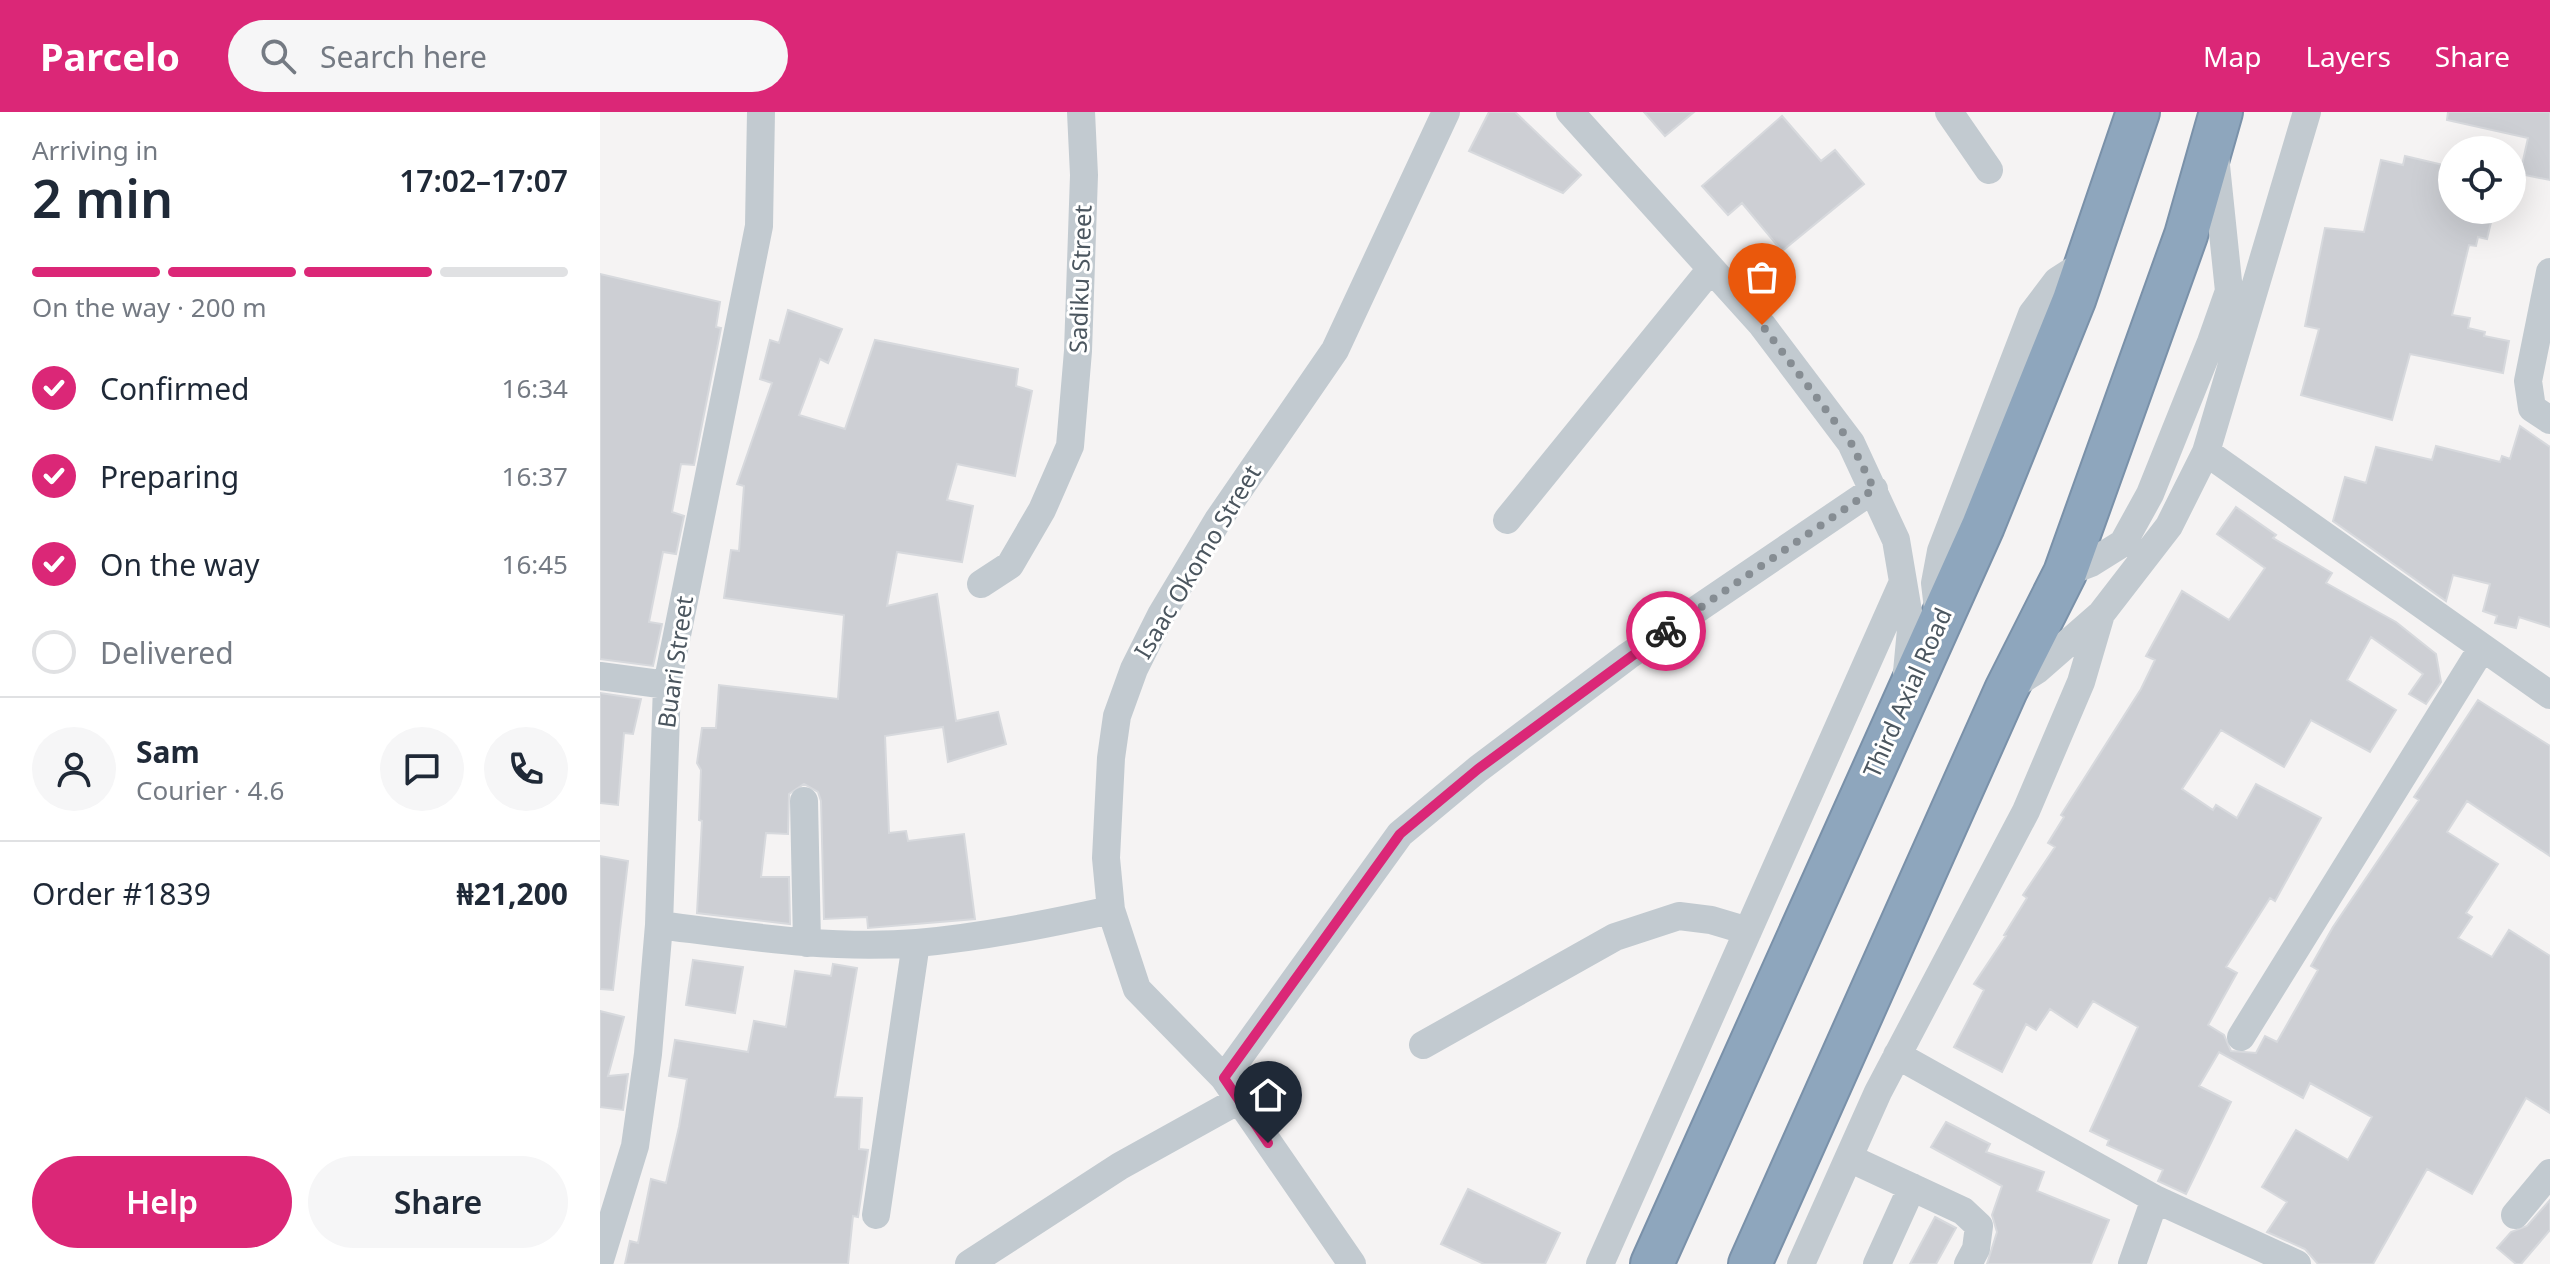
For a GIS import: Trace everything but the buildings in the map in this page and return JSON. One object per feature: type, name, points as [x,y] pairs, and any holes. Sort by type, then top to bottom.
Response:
[{"type":"highway","name":"Third Axial Road","points":[[1652,1264],[1983,526],[2088,261],[2138,112]]},
{"type":"highway","points":[[1750,1264],[2006,690],[2065,573],[2186,235],[2217,126]]},
{"type":"street","name":"Buari Street","points":[[600,1260],[635,1146],[648,1054],[659,925],[667,685],[759,226],[761,112]]},
{"type":"street","name":"Sadiku Street","points":[[981,584],[1010,565],[1042,510],[1070,446],[1078,351],[1083,207],[1081,112]]},
{"type":"street","name":"Isaac Okomo Street","points":[[1352,1264],[1232,1089],[1137,989],[1111,910],[1106,858],[1111,758],[1117,716],[1134,669],[1218,520],[1335,350],[1446,112]]},
{"type":"street","points":[[1570,112],[1762,325],[1851,443],[1896,540],[1911,629],[1910,652],[1898,716]]},
{"type":"street","points":[[1949,112],[1989,170]]},
{"type":"street","points":[[2006,690],[2037,670],[2101,614],[2169,526],[2206,452],[2307,112]]},
{"type":"street","points":[[2065,573],[2091,563],[2123,543],[2150,494],[2229,291],[2217,126]]},
{"type":"street","points":[[1507,520],[1710,270]]},
{"type":"street","points":[[2550,272],[2528,381],[2532,408],[2550,420]]},
{"type":"street","points":[[2206,452],[2550,695]]},
{"type":"street","points":[[969,1264],[1232,1089],[1400,834],[1478,769],[1628,656],[1874,489]]},
{"type":"street","points":[[1600,1264],[1903,582]]},
{"type":"street","points":[[1801,1264],[1897,1055],[2026,811],[2081,682],[2101,614]]},
{"type":"street","points":[[2241,1037],[2482,648]]},
{"type":"street","points":[[600,676],[667,685]]},
{"type":"street","points":[[804,801],[807,943]]},
{"type":"street","points":[[659,925],[807,943],[916,943],[1021,930],[1111,910]]},
{"type":"street","points":[[1423,1045],[1615,937],[1679,916],[1711,920],[1748,931]]},
{"type":"street","points":[[876,1215],[916,943]]},
{"type":"street","points":[[1897,1055],[2155,1199],[2297,1264]]},
{"type":"street","points":[[1849,1158],[1963,1211],[1979,1226],[1976,1249],[1968,1264]]},
{"type":"street","points":[[2515,1215],[2550,1173]]},
{"type":"street","points":[[1877,1264],[1912,1187]]},
{"type":"street","points":[[2132,1264],[2155,1199]]},
{"type":"way so far","points":[[1666,631],[1874,489],[1851,443],[1762,325]]},
{"type":"route","points":[[1268,1143],[1224,1078],[1400,834],[1478,769],[1666,631]]}]
